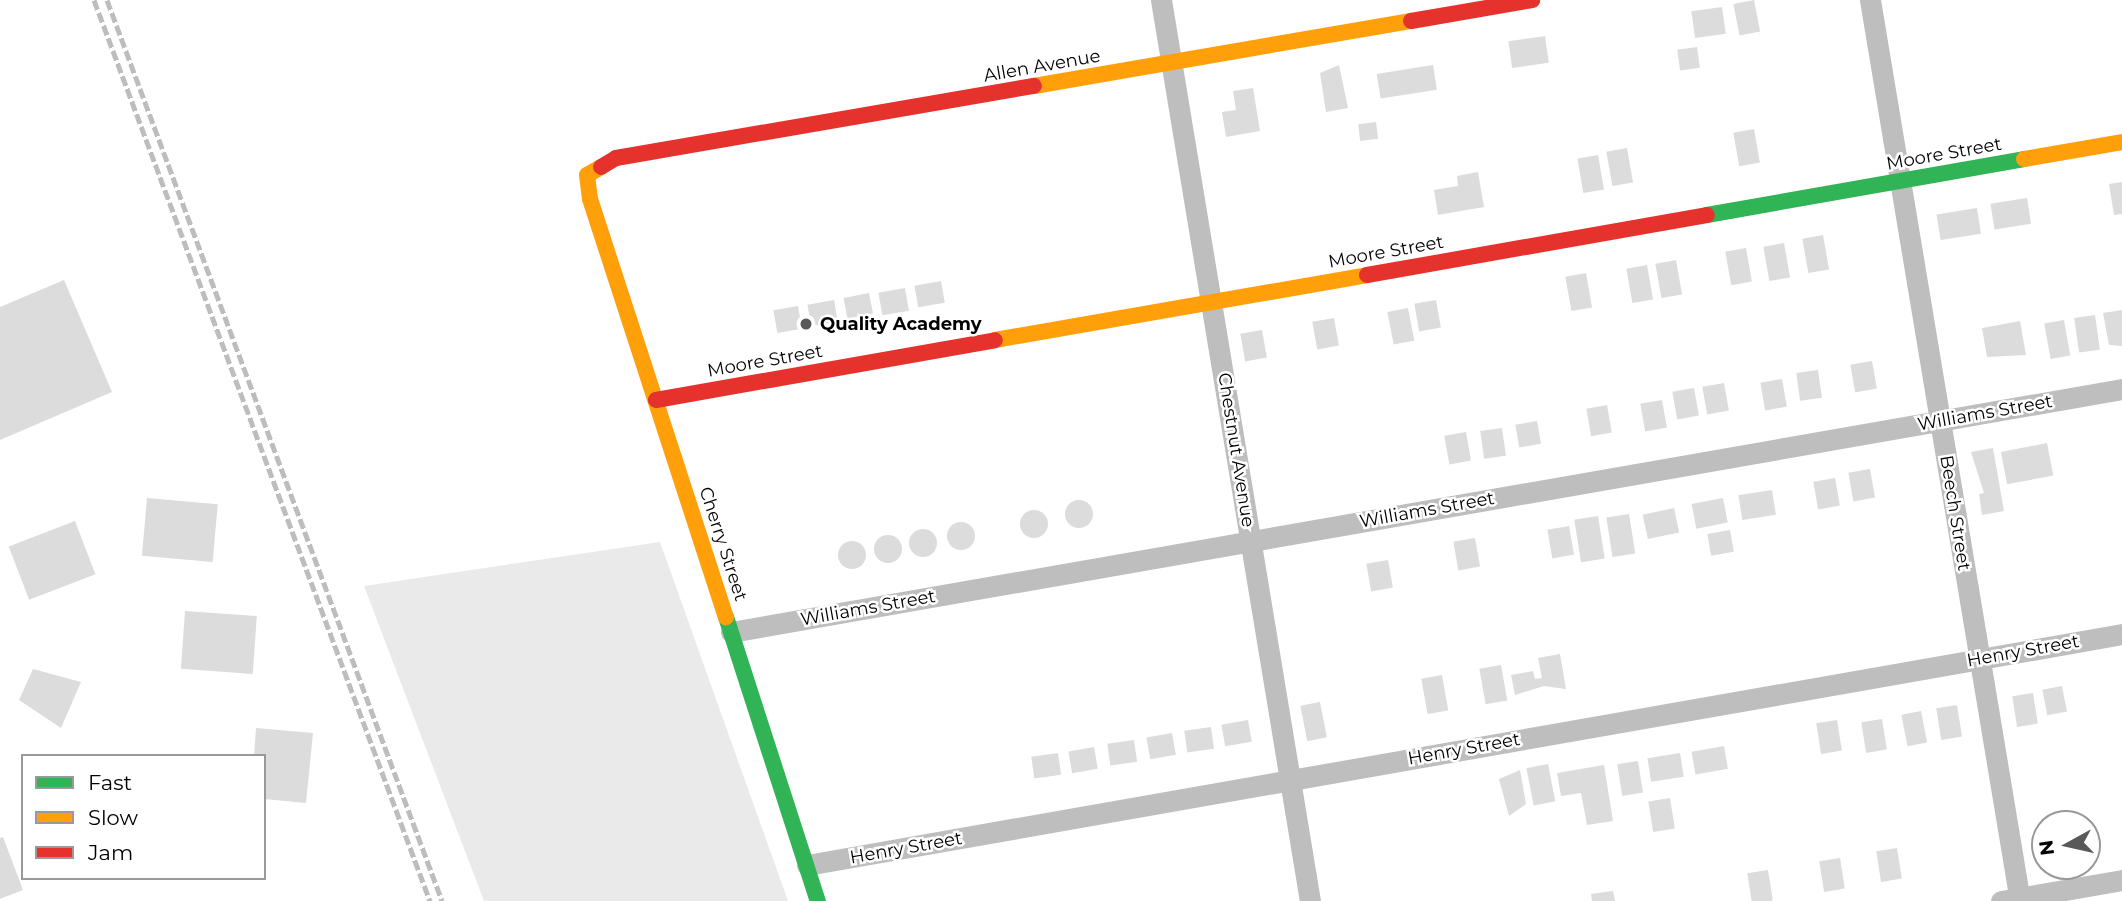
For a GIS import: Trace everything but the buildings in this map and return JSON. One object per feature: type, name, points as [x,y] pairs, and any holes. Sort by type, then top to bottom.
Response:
[{"type":"street","name":"Chestnut Avenue","points":[[1161,0],[1310,901]]},
{"type":"street","name":"Allen Avenue","points":[[590,199],[587,176],[616,158],[1532,0]]},
{"type":"street","name":"Beech Street","points":[[1870,0],[1979,659],[2013,900]]},
{"type":"street","name":"Moore Street","points":[[656,400],[2122,142]]},
{"type":"street","name":"Cherry Street","points":[[590,199],[818,901]]},
{"type":"street","name":"Williams Street","points":[[731,632],[2122,389]]},
{"type":"street","name":"Henry Street","points":[[807,865],[2122,634]]},
{"type":"street","points":[[2013,900],[2122,880]]},
{"type":"shaded area","points":[[660,542],[788,901],[484,901],[364,586]]},
{"type":"railway","points":[[94,0],[430,901]]},
{"type":"railway","points":[[107,0],[442,901]]},
{"type":"traffic: fast","points":[[1707,215],[2024,159]]},
{"type":"traffic: fast","points":[[726,617],[818,901]]},
{"type":"traffic: slow","points":[[1034,86],[1411,21]]},
{"type":"traffic: slow","points":[[2024,159],[2122,142]]},
{"type":"traffic: slow","points":[[601,167],[587,175],[590,199],[726,617]]},
{"type":"traffic: slow","points":[[995,340],[1367,275]]},
{"type":"traffic: jam","points":[[1411,21],[1532,0]]},
{"type":"traffic: jam","points":[[601,167],[616,158],[1034,86]]},
{"type":"traffic: jam","points":[[1367,275],[1707,215]]},
{"type":"traffic: jam","points":[[656,400],[995,340]]},
{"type":"place","name":"Quality Academy","points":[[806,324]]}]
